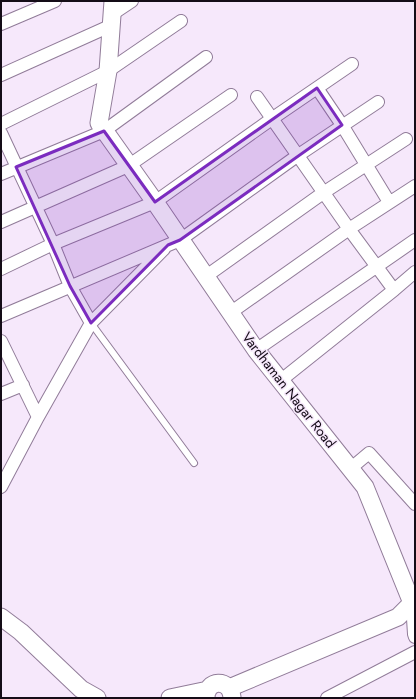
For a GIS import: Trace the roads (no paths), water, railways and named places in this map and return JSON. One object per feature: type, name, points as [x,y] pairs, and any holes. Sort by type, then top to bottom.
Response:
[{"type":"street","points":[[1,24],[55,1]]},
{"type":"street","points":[[1,75],[112,14],[132,1]]},
{"type":"street","name":"Vardhaman Nagar Road","points":[[112,14],[108,72],[99,123],[128,166],[155,202],[174,243],[205,276],[256,350],[365,487],[414,598]]},
{"type":"street","points":[[1,124],[108,72],[181,21]]},
{"type":"street","points":[[1,174],[104,131],[206,57]]},
{"type":"street","points":[[1,269],[53,244],[155,202],[352,64]]},
{"type":"street","points":[[317,88],[390,202]]},
{"type":"street","points":[[1,222],[34,206],[128,166],[231,95]]},
{"type":"street","points":[[257,97],[273,118],[323,193],[394,290]]},
{"type":"street","points":[[1,487],[38,417],[91,323],[174,243],[297,156],[378,102]]},
{"type":"street","points":[[1,133],[53,244],[70,286],[91,323]]},
{"type":"street","points":[[205,276],[323,193],[406,139]]},
{"type":"street","points":[[230,313],[349,229],[415,186]]},
{"type":"street","points":[[256,350],[415,240]]},
{"type":"street","points":[[1,316],[174,243]]},
{"type":"street","points":[[280,380],[415,272]]},
{"type":"street","points":[[1,341],[38,417]]},
{"type":"street","points":[[1,394],[23,385]]},
{"type":"street","points":[[350,469],[369,453],[415,504]]},
{"type":"street","points":[[414,598],[415,635]]},
{"type":"street","points":[[170,698],[207,694],[212,685],[216,683],[226,685],[231,693],[398,617],[414,598]]},
{"type":"street","points":[[1,617],[21,632],[81,689],[97,698]]},
{"type":"street","points":[[327,698],[415,652]]},
{"type":"lane","points":[[91,323],[194,463]]}]
